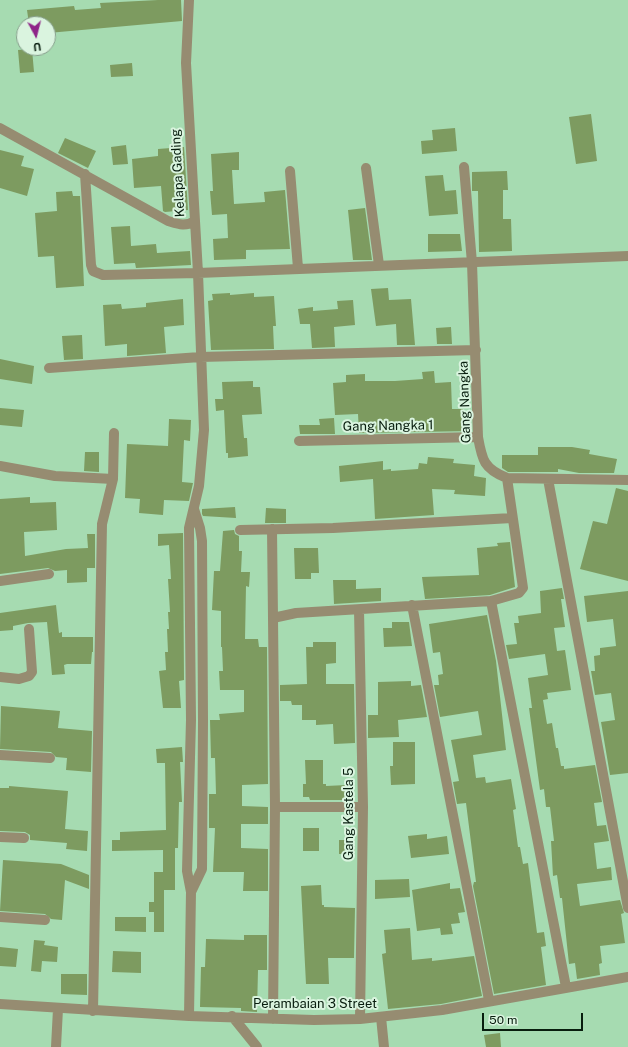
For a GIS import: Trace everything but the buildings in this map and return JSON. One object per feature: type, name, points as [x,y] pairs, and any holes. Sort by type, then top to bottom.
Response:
[{"type":"street","name":"Kelapa Gading","points":[[0,128],[168,221],[182,225],[189,225],[195,221],[186,63],[189,0]]},
{"type":"street","name":"Gang Nangka","points":[[464,167],[472,263],[478,437],[483,461],[490,469],[507,478],[628,480]]},
{"type":"street","points":[[366,168],[379,266]]},
{"type":"street","points":[[290,171],[298,268]]},
{"type":"street","points":[[85,174],[91,265],[93,271],[103,275],[198,273],[628,256]]},
{"type":"street","points":[[189,1016],[191,892],[187,871],[191,720],[189,535],[199,486],[204,430],[195,221]]},
{"type":"street","points":[[49,368],[200,357],[476,350]]},
{"type":"street","points":[[93,1011],[102,524],[113,479],[114,433]]},
{"type":"street","name":"Gang Nangka 1","points":[[299,441],[478,437]]},
{"type":"street","points":[[0,466],[55,476],[113,479]]},
{"type":"street","points":[[273,618],[296,613],[491,601],[522,591],[507,478]]},
{"type":"street","points":[[548,479],[628,908]]},
{"type":"street","points":[[191,892],[202,869],[202,541],[194,508]]},
{"type":"street","points":[[240,530],[333,528],[512,518]]},
{"type":"street","points":[[272,529],[275,807],[273,1019]]},
{"type":"street","points":[[0,581],[49,574]]},
{"type":"street","points":[[491,601],[566,987]]},
{"type":"street","points":[[412,605],[489,1000]]},
{"type":"street","name":"Gang Kastela 5","points":[[359,610],[363,808],[360,1018]]},
{"type":"street","points":[[0,677],[19,679],[29,676],[32,672],[29,629]]},
{"type":"street","points":[[191,720],[203,721]]},
{"type":"street","points":[[0,755],[50,758]]},
{"type":"street","points":[[275,807],[363,808]]},
{"type":"street","points":[[0,837],[24,838]]},
{"type":"street","points":[[0,917],[45,920]]},
{"type":"street","name":"Perambaian 3 Street","points":[[0,1004],[58,1009],[189,1016],[232,1016],[273,1019],[381,1018],[442,1010],[489,1000],[628,977]]},
{"type":"street","points":[[56,1047],[58,1009]]},
{"type":"street","points":[[232,1016],[257,1047]]},
{"type":"street","points":[[381,1018],[384,1047]]}]
